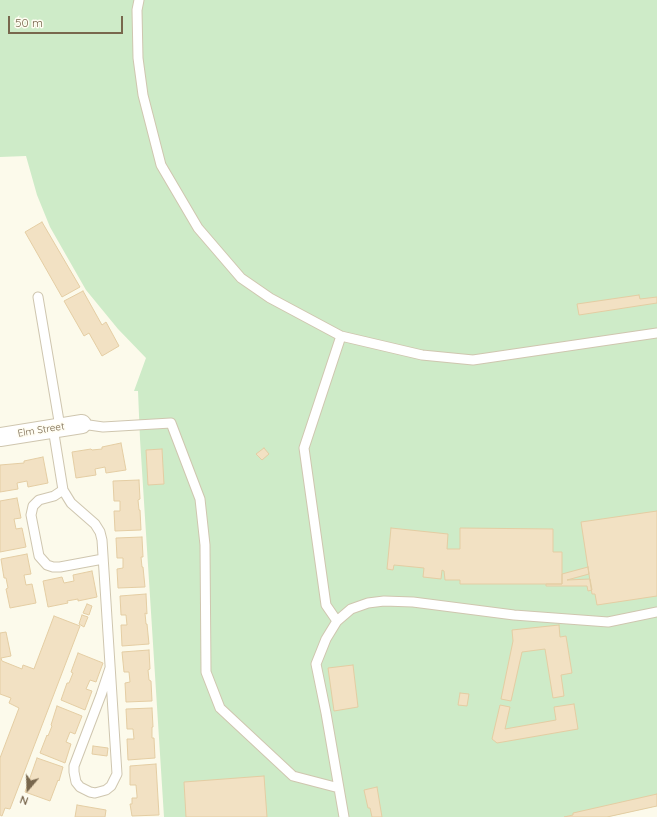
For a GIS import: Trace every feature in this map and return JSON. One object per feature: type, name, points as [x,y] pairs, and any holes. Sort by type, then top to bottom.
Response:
[{"type":"street","name":"Elm Street","points":[[0,437],[82,424]]},
{"type":"lane","points":[[139,0],[138,58],[143,95],[161,165],[198,228],[241,278],[270,298],[341,336],[422,355],[474,360],[657,333]]},
{"type":"lane","points":[[38,297],[57,428],[63,490],[70,503],[89,518],[100,532],[103,559],[117,774],[115,781],[106,790],[95,793],[80,787],[76,782],[74,766],[110,668]]},
{"type":"lane","points":[[337,621],[326,605],[304,448],[341,336]]},
{"type":"lane","points":[[82,424],[102,427],[171,423],[200,499],[205,545],[206,672],[220,708],[293,776],[339,788]]},
{"type":"lane","points":[[63,490],[54,496],[39,500],[33,506],[31,515],[39,556],[47,564],[53,567],[103,559]]},
{"type":"lane","points":[[344,817],[316,664],[326,639],[337,621],[351,609],[368,603],[384,601],[412,602],[514,615],[608,622],[657,612]]},
{"type":"green space","points":[[0,0],[657,0],[657,806],[608,817],[164,817],[138,391],[134,391],[146,358],[118,329],[86,290],[50,227],[37,195],[26,156],[0,157]]},
{"type":"building","points":[[42,222],[80,287],[62,297],[25,232]]},
{"type":"building","points":[[83,291],[102,325],[106,322],[119,346],[102,356],[89,333],[84,336],[64,301]]},
{"type":"building","points":[[639,295],[640,299],[657,297],[657,303],[579,315],[577,304]]},
{"type":"building","points":[[121,443],[126,470],[106,473],[105,467],[95,469],[96,475],[76,478],[72,452],[102,449],[102,447]]},
{"type":"building","points":[[264,448],[269,454],[262,460],[256,454]]},
{"type":"building","points":[[162,449],[164,484],[148,485],[146,450]]},
{"type":"building","points":[[43,457],[48,483],[28,487],[27,481],[17,483],[18,489],[0,492],[0,465],[24,463],[24,461]]},
{"type":"building","points":[[139,480],[140,499],[138,500],[141,530],[115,531],[114,511],[120,511],[120,501],[114,501],[113,481]]},
{"type":"building","points":[[17,498],[21,518],[14,519],[16,529],[22,528],[26,547],[0,552],[0,501]]},
{"type":"building","points":[[657,511],[657,596],[597,605],[595,594],[592,594],[581,522]]},
{"type":"building","points":[[391,528],[448,534],[447,549],[460,549],[460,528],[553,529],[553,552],[562,552],[562,584],[460,584],[460,580],[445,580],[444,571],[442,570],[441,579],[423,577],[424,568],[394,565],[393,570],[387,569]]},
{"type":"building","points":[[142,537],[143,557],[141,557],[145,587],[118,588],[117,569],[123,568],[123,558],[117,558],[116,538]]},
{"type":"building","points":[[27,554],[31,574],[24,575],[26,585],[32,584],[36,603],[10,608],[6,589],[8,588],[6,578],[4,578],[1,559]]},
{"type":"building","points":[[588,567],[589,574],[567,580],[590,579],[592,590],[588,591],[587,586],[546,586],[546,584],[562,584],[562,574]]},
{"type":"building","points":[[92,571],[97,597],[78,601],[78,599],[67,601],[68,603],[48,607],[43,581],[62,577],[64,583],[74,581],[73,575]]},
{"type":"building","points":[[146,594],[147,614],[145,613],[149,644],[122,646],[121,625],[127,625],[126,615],[121,615],[120,596]]},
{"type":"building","points":[[87,604],[92,606],[89,615],[83,613]]},
{"type":"building","points":[[82,615],[88,617],[84,627],[79,624]]},
{"type":"building","points":[[54,616],[80,626],[10,809],[5,808],[2,816],[0,815],[0,758],[19,708],[9,703],[11,698],[0,694],[0,633],[6,632],[11,656],[1,658],[2,661],[22,669],[23,665],[34,669]]},
{"type":"building","points":[[559,625],[560,637],[566,636],[572,673],[561,675],[564,696],[553,698],[545,649],[522,652],[511,701],[501,699],[513,641],[512,630]]},
{"type":"building","points":[[149,650],[150,669],[148,670],[149,680],[151,681],[152,701],[126,702],[125,683],[130,682],[129,672],[124,672],[122,652]]},
{"type":"building","points":[[78,653],[103,663],[96,682],[90,680],[86,689],[92,691],[85,710],[61,700],[67,683],[69,683],[73,673],[71,672]]},
{"type":"building","points":[[353,665],[358,707],[334,711],[328,668]]},
{"type":"building","points":[[460,693],[469,694],[467,706],[458,705]]},
{"type":"building","points":[[574,704],[578,729],[497,743],[492,739],[500,705],[510,707],[505,729],[556,720],[554,707]]},
{"type":"building","points":[[57,706],[82,716],[75,734],[70,732],[66,742],[71,744],[65,763],[40,753],[52,726],[51,725]]},
{"type":"building","points":[[152,708],[152,738],[154,738],[155,758],[128,760],[127,739],[134,739],[133,729],[127,729],[126,709]]},
{"type":"building","points":[[93,746],[108,748],[107,756],[92,754]]},
{"type":"building","points":[[37,758],[63,767],[59,781],[58,780],[50,801],[25,792]]},
{"type":"building","points":[[156,764],[159,815],[132,816],[130,804],[132,804],[132,798],[137,798],[137,796],[136,785],[130,785],[130,766]]},
{"type":"building","points":[[264,776],[267,817],[186,817],[184,782]]},
{"type":"building","points":[[377,787],[382,817],[372,817],[370,808],[368,808],[364,790]]},
{"type":"building","points":[[657,794],[657,806],[607,817],[564,817],[573,815],[573,813]]},
{"type":"building","points":[[77,805],[106,810],[105,817],[75,817]]}]
